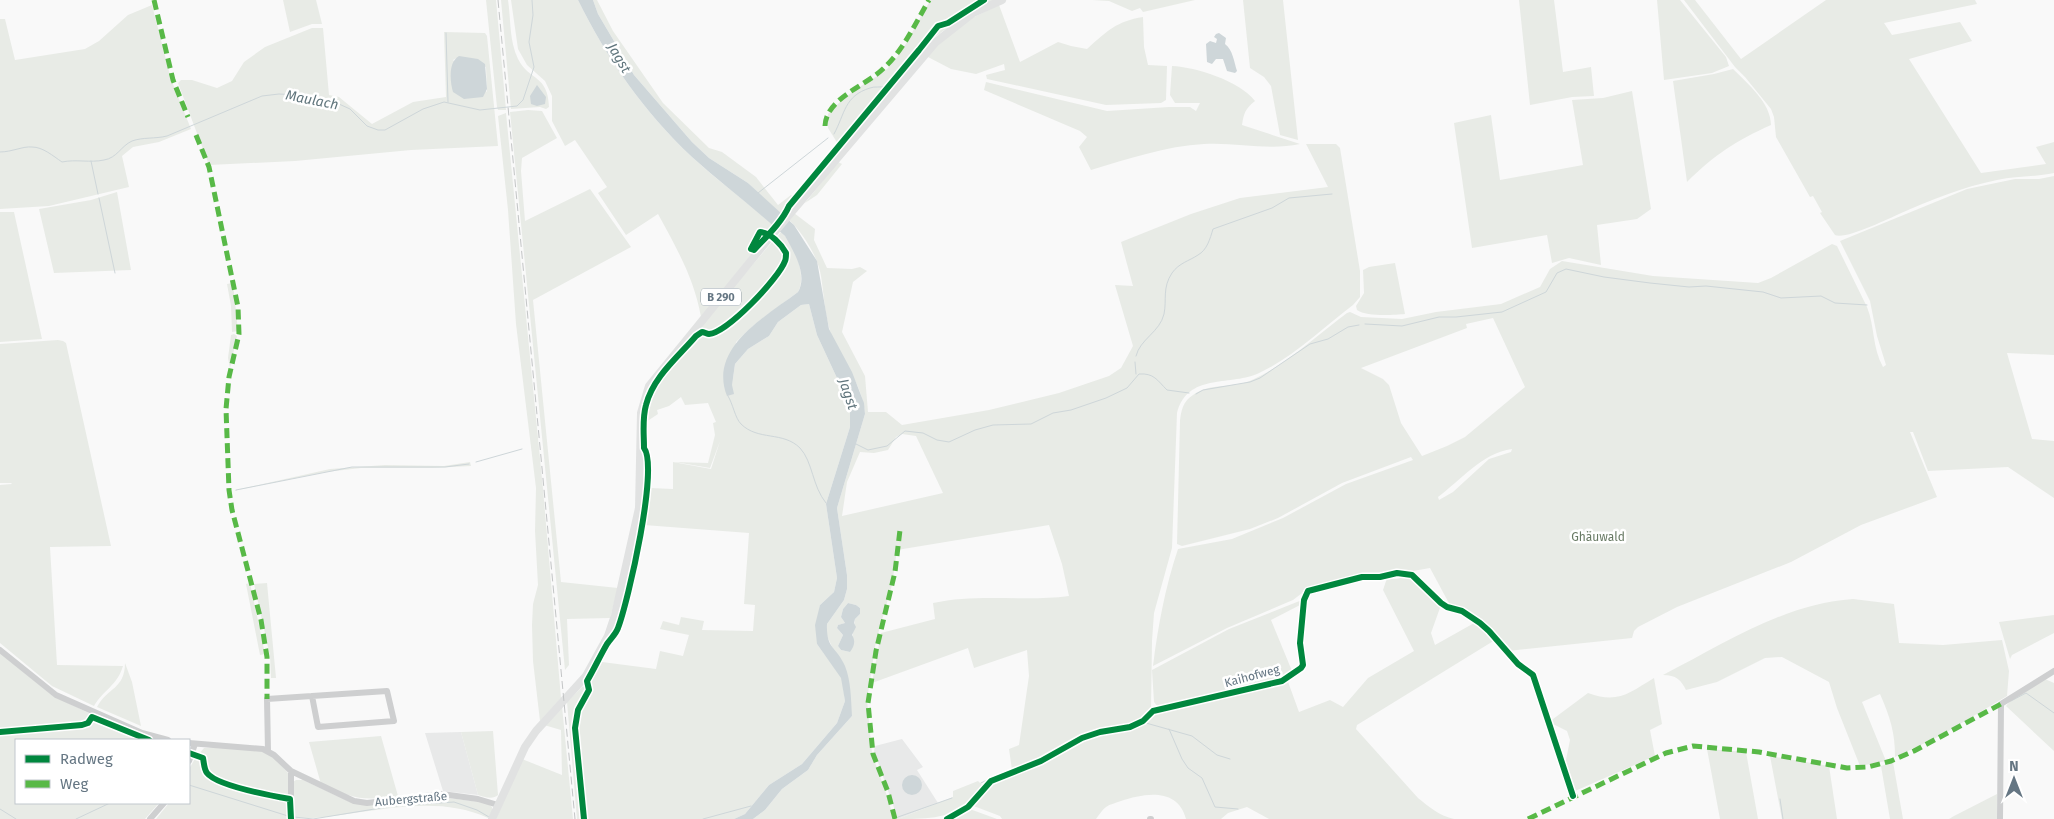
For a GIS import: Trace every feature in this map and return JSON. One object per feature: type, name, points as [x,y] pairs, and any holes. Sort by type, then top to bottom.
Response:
[{"type":"main road","name":"B 290","points":[[492,819],[525,747],[536,730],[586,676],[608,636],[615,615],[639,508],[641,412],[644,399],[654,379],[792,211],[936,42],[973,13],[1002,0]]},
{"type":"street","name":"Kaihofweg","points":[[947,819],[968,807],[991,781],[1041,762],[1082,738],[1100,732],[1130,727],[1143,721],[1153,710],[1282,681],[1303,665],[1300,643],[1304,600],[1308,591],[1362,577],[1380,577],[1397,573],[1405,573],[1417,578],[1441,603],[1447,607],[1462,611],[1480,623],[1489,630],[1518,664],[1532,675],[1573,796]]},
{"type":"street","points":[[0,650],[56,695],[142,733],[164,739]]},
{"type":"street","points":[[2000,819],[2001,704],[2054,671]]},
{"type":"street","points":[[192,744],[254,747],[268,751],[268,699],[312,696],[388,691],[394,721],[318,727],[312,696]]},
{"type":"street","name":"Aubergstraße","points":[[268,751],[291,771],[354,801],[367,803],[442,794],[478,799],[498,805]]},
{"type":"street","points":[[291,771],[291,819]]},
{"type":"street","points":[[150,819],[163,804]]},
{"type":"shaded area","points":[[461,732],[478,795],[443,791],[425,733]]},
{"type":"shaded area","points":[[902,739],[923,767],[917,770],[938,803],[898,819],[874,751],[875,746]]},
{"type":"green space","points":[[283,0],[316,0],[322,24],[312,24],[290,32]]},
{"type":"green space","points":[[486,0],[496,0],[506,110],[498,110],[497,107]]},
{"type":"green space","points":[[501,0],[508,0],[515,52],[522,66],[542,83],[548,96],[549,107],[546,109],[540,107],[511,109]]},
{"type":"green space","points":[[511,0],[578,0],[614,64],[658,122],[712,175],[774,226],[769,232],[766,232],[768,234],[701,317],[689,276],[658,214],[626,235],[598,193],[607,187],[575,140],[565,146],[552,121],[552,96],[545,81],[527,65],[518,49]]},
{"type":"green space","points":[[593,0],[597,0],[613,31],[663,103],[709,148],[722,152],[756,177],[778,205],[791,195],[794,197],[782,215],[748,183],[709,158],[692,142],[634,75],[598,14]]},
{"type":"green space","points":[[931,0],[981,0],[933,29],[917,51],[838,144],[828,128],[828,114],[849,94],[887,69],[900,53]]},
{"type":"green space","points":[[986,0],[994,0],[962,17],[935,37],[846,144],[842,146],[938,28],[948,24]]},
{"type":"green space","points":[[1092,0],[1195,0],[1143,12],[1140,8],[1132,11],[1109,1]]},
{"type":"green space","points":[[1243,0],[1283,0],[1298,140],[1280,135],[1271,86],[1264,77],[1250,68]]},
{"type":"green space","points":[[1519,0],[1554,0],[1563,72],[1591,67],[1594,96],[1572,97],[1530,105]]},
{"type":"green space","points":[[1657,0],[1680,0],[1726,57],[1729,66],[1712,73],[1664,80]]},
{"type":"green space","points":[[1684,0],[1695,0],[1741,59],[1826,0],[1975,0],[1977,4],[1884,23],[1892,35],[1960,22],[1972,41],[1909,59],[1981,173],[2046,164],[2036,147],[2054,142],[2054,173],[2004,179],[1971,186],[1857,232],[1848,235],[1835,235],[1820,213],[1822,212],[1813,196],[1810,197],[1776,137],[1774,117],[1771,109],[1735,67]]},
{"type":"green space","points":[[152,5],[171,79],[191,129],[159,142],[133,147],[122,156],[129,187],[49,206],[0,209],[0,19],[5,19],[15,60],[85,49],[99,41],[128,15]]},
{"type":"green space","points":[[999,5],[1020,62],[1058,42],[1087,49],[1119,24],[1143,17],[1144,47],[1148,65],[1167,66],[1166,100],[1161,103],[1106,105],[987,79],[986,75],[1005,70],[1004,64],[976,74],[951,69],[928,57],[929,52],[966,21]]},
{"type":"green space","points":[[312,28],[323,28],[329,95],[339,97],[372,124],[413,102],[446,97],[444,32],[485,33],[487,36],[498,146],[411,150],[295,161],[209,165],[178,83],[181,80],[192,80],[217,88],[232,81],[244,62],[265,47]],"holes":[[[459,57],[486,67],[487,92],[453,60]]]},
{"type":"green space","points":[[1172,66],[1205,72],[1239,87],[1255,101],[1249,106],[1243,117],[1242,125],[1300,144],[1276,147],[1216,144],[1190,145],[1147,154],[1091,170],[1079,147],[1087,137],[1080,131],[984,90],[986,82],[1107,111],[1190,107],[1196,111],[1200,103],[1175,103],[1170,95]]},
{"type":"green space","points":[[1733,69],[1758,94],[1767,109],[1771,125],[1747,136],[1726,149],[1687,182],[1673,81]]},
{"type":"green space","points":[[1632,91],[1651,209],[1637,219],[1597,225],[1601,265],[1569,258],[1552,263],[1547,235],[1472,248],[1454,123],[1491,115],[1500,180],[1583,165],[1572,100],[1603,98]]},
{"type":"green space","points":[[542,111],[557,138],[522,158],[521,171],[525,221],[590,189],[631,247],[533,300],[561,582],[618,588],[610,618],[567,619],[569,665],[565,670],[510,112]]},
{"type":"green space","points":[[506,113],[543,489],[561,698],[540,721],[533,661],[532,625],[533,604],[538,585],[535,531],[536,488],[516,324],[508,210],[498,116]]},
{"type":"green space","points":[[1306,144],[1336,144],[1340,148],[1360,271],[1360,297],[1353,305],[1307,342],[1270,368],[1246,377],[1200,386],[1182,400],[1177,413],[1172,548],[1154,613],[1151,710],[1140,720],[1127,726],[1102,729],[1012,770],[1009,749],[1019,745],[1029,676],[1027,650],[974,668],[968,648],[872,683],[881,633],[935,619],[933,603],[984,598],[1052,598],[1069,596],[1062,564],[1049,525],[897,550],[892,585],[876,641],[867,700],[872,754],[894,819],[753,819],[765,810],[782,789],[808,770],[817,755],[852,716],[835,653],[827,636],[827,624],[844,600],[847,589],[847,575],[837,508],[865,414],[861,393],[832,337],[826,315],[817,261],[804,238],[789,220],[794,213],[815,229],[814,240],[827,268],[852,269],[860,267],[867,271],[853,282],[842,332],[865,376],[868,412],[886,412],[902,425],[989,410],[1059,393],[1109,376],[1121,368],[1133,346],[1115,285],[1133,286],[1121,242],[1191,214],[1240,198],[1328,187]],"holes":[[[902,434],[916,436],[943,493],[842,516],[847,482],[860,452],[874,453],[888,450],[896,437]],[[848,603],[860,608],[860,614],[855,619],[850,652],[841,650],[838,646],[843,635],[837,628],[838,625],[845,623],[841,617],[843,609]]]},
{"type":"green space","points":[[838,162],[842,164],[817,195],[805,203]]},
{"type":"green space","name":"Ghäuwald","points":[[2054,176],[2054,355],[2007,353],[2032,439],[2054,441],[2054,498],[2008,467],[1928,471],[1913,432],[1910,432],[1937,497],[1861,525],[1791,562],[1677,607],[1638,627],[1634,631],[1632,638],[1508,651],[1472,613],[1451,607],[1430,568],[1306,590],[1293,600],[1227,628],[1153,666],[1162,607],[1178,549],[1232,539],[1283,518],[1346,484],[1413,460],[1411,457],[1342,483],[1278,518],[1250,529],[1182,546],[1177,544],[1180,421],[1185,403],[1190,397],[1200,391],[1252,380],[1289,358],[1347,313],[1350,312],[1361,317],[1402,319],[1436,312],[1501,304],[1540,287],[1550,269],[1562,261],[1653,276],[1758,283],[1771,278],[1832,244],[1837,246],[1867,307],[1879,360],[1883,367],[1886,365],[1877,336],[1870,301],[1840,241],[1967,189],[2015,179],[2039,179]],"holes":[[[1493,318],[1525,387],[1465,437],[1422,456],[1401,423],[1389,385],[1383,379],[1361,368],[1467,328],[1466,324]],[[1512,449],[1511,452],[1489,459],[1453,492],[1439,500],[1438,497],[1481,461]]]},
{"type":"green space","points":[[117,192],[131,270],[54,273],[39,209],[91,200]]},
{"type":"green space","points":[[0,212],[14,212],[42,339],[0,342]]},
{"type":"green space","points":[[781,232],[791,244],[798,260],[801,278],[798,292],[755,324],[736,342],[732,385],[735,364],[748,349],[769,336],[778,322],[801,305],[809,304],[817,335],[843,391],[850,411],[850,427],[826,504],[837,578],[834,592],[820,605],[817,644],[842,678],[845,701],[837,723],[802,764],[769,785],[745,814],[734,819],[585,819],[577,720],[579,711],[592,688],[589,679],[602,662],[656,669],[660,651],[683,656],[689,635],[660,629],[663,621],[679,625],[681,617],[704,621],[702,630],[753,631],[755,605],[744,604],[749,533],[644,525],[648,461],[650,488],[673,489],[673,462],[711,469],[720,441],[710,468],[675,462],[708,463],[715,435],[713,423],[716,422],[708,403],[685,405],[681,397],[669,406],[657,410],[658,414],[646,422],[645,410],[648,398],[661,375],[697,337],[715,333],[734,321],[769,288],[784,266],[787,257],[786,249],[777,237]]},
{"type":"green space","points":[[773,241],[781,247],[785,254],[784,261],[760,292],[731,320],[708,331],[700,326]]},
{"type":"green space","points":[[1395,263],[1405,314],[1373,315],[1357,310],[1356,306],[1364,293],[1363,270],[1369,267]]},
{"type":"green space","points":[[233,283],[238,331],[232,332],[231,306],[227,284]]},
{"type":"green space","points":[[231,335],[237,336],[230,368],[228,358]]},
{"type":"green space","points":[[58,340],[66,343],[111,546],[50,547],[57,665],[123,666],[114,683],[94,706],[52,686],[0,643],[0,485],[12,484],[0,483],[0,344]]},
{"type":"green space","points":[[470,462],[471,466],[361,468],[326,472],[232,491],[330,469],[385,465],[444,466]]},
{"type":"green space","points":[[1409,576],[1441,605],[1431,633],[1435,645],[1476,622],[1495,640],[1357,725],[1356,729],[1418,798],[1439,813],[1454,819],[1269,819],[1247,807],[1228,813],[1221,819],[1186,819],[1182,809],[1176,802],[1168,797],[1159,795],[1140,796],[1111,804],[1096,819],[1002,819],[1000,816],[971,805],[986,787],[1085,738],[1123,730],[1157,711],[1287,679],[1299,712],[1330,700],[1343,707],[1368,678],[1414,651],[1383,590],[1387,578],[1396,579]]},
{"type":"green space","points":[[250,583],[265,654],[260,655],[246,584]]},
{"type":"green space","points":[[267,583],[276,678],[271,678],[270,656],[254,584]]},
{"type":"green space","points":[[1853,599],[1894,604],[1899,643],[1943,645],[2002,640],[2009,671],[2007,696],[1940,736],[1895,757],[1891,725],[1880,694],[1862,702],[1886,761],[1860,766],[1829,682],[1782,657],[1765,658],[1717,682],[1686,690],[1677,679],[1663,675],[1731,639],[1778,617],[1827,602]]},
{"type":"green space","points":[[1302,600],[1302,604],[1271,620],[1292,671],[1279,680],[1158,707],[1154,702],[1152,670],[1229,629]]},
{"type":"green space","points":[[2054,615],[2054,633],[2012,655],[2010,659],[1999,622]]},
{"type":"green space","points":[[0,653],[53,696],[89,713],[88,719],[85,721],[0,730]]},
{"type":"green space","points":[[125,663],[132,682],[141,726],[97,707],[119,683],[124,672]]},
{"type":"green space","points":[[1654,678],[1662,724],[1650,730],[1655,756],[1575,791],[1565,765],[1570,740],[1567,731],[1549,722],[1588,693],[1598,696],[1615,697],[1630,692]]},
{"type":"green space","points":[[2045,679],[2054,683],[2054,751],[2006,706],[2010,701]]},
{"type":"green space","points":[[583,686],[586,689],[574,715],[573,726],[582,819],[577,819],[567,702]]},
{"type":"green space","points":[[562,706],[573,819],[496,819],[522,759],[562,775],[561,730],[544,725]]},
{"type":"green space","points":[[95,719],[141,739],[15,739],[15,804],[158,804],[145,819],[0,819],[0,734],[90,724]]},
{"type":"green space","points":[[493,731],[498,795],[488,798],[478,795],[461,732]]},
{"type":"green space","points":[[381,736],[398,796],[358,798],[321,784],[309,742]]},
{"type":"green space","points":[[204,748],[248,748],[271,756],[288,773],[288,796],[250,789],[212,775],[208,771],[203,756],[199,754]]},
{"type":"green space","points":[[1707,749],[1746,752],[1758,819],[1720,819]]},
{"type":"green space","points":[[1770,756],[1829,766],[1837,819],[1782,819]]},
{"type":"green space","points":[[196,757],[200,758],[206,774],[214,780],[246,790],[288,799],[289,819],[156,819],[168,804],[190,804],[190,767]]},
{"type":"green space","points":[[1893,762],[1903,819],[1890,819],[1881,766]]},
{"type":"green space","points":[[303,780],[350,802],[441,797],[487,803],[492,807],[492,811],[488,818],[465,810],[441,806],[416,806],[317,818],[293,819],[293,782]]},
{"type":"green space","points":[[978,781],[982,785],[970,802],[961,809],[935,817],[898,819],[953,797],[953,791]]},
{"type":"green space","points":[[1997,794],[1997,819],[1949,819],[1954,816]]},
{"type":"green space","points":[[967,808],[997,819],[949,819]]},
{"type":"water","name":"Jagst","points":[[578,0],[593,0],[598,14],[634,75],[692,142],[709,158],[748,183],[794,225],[817,261],[829,329],[852,372],[864,403],[865,414],[837,508],[847,575],[847,589],[844,600],[827,624],[830,643],[842,659],[847,672],[852,716],[817,755],[808,770],[782,789],[765,810],[753,819],[734,819],[745,814],[769,785],[802,764],[837,723],[845,701],[841,678],[817,644],[815,625],[820,605],[834,592],[837,578],[826,504],[850,427],[850,411],[843,391],[817,335],[809,304],[801,305],[778,322],[769,336],[748,349],[735,364],[732,385],[734,394],[727,396],[723,379],[725,363],[732,349],[756,323],[798,292],[801,285],[799,264],[785,236],[692,157],[642,103],[614,64]]},
{"type":"water","points":[[1219,33],[1226,38],[1225,44],[1233,56],[1237,71],[1235,73],[1227,71],[1223,59],[1216,59],[1212,64],[1207,62],[1206,44],[1210,41],[1216,43],[1217,39],[1214,37]]},
{"type":"water","points":[[459,56],[478,59],[485,64],[487,89],[483,97],[464,99],[453,92],[451,67]]},
{"type":"water","points":[[537,85],[546,97],[545,104],[537,106],[531,104],[530,96]]},
{"type":"water","points":[[848,603],[860,608],[860,614],[854,623],[856,627],[852,635],[854,644],[850,652],[841,650],[838,646],[843,635],[837,628],[838,625],[845,623],[841,617],[843,609]]},
{"type":"water","points":[[912,775],[919,778],[922,785],[919,792],[912,795],[905,792],[902,785],[905,778]]},
{"type":"waterway","name":"Maulach","points":[[0,152],[25,147],[36,147],[62,162],[104,160],[112,157],[132,141],[167,136],[262,96],[279,94],[298,95],[339,104],[350,109],[367,126],[378,130],[385,130],[423,109],[444,102],[480,110],[517,106],[523,100],[534,67],[529,42],[533,15],[532,0]]},
{"type":"waterway","points":[[446,33],[448,102]]},
{"type":"waterway","points":[[834,134],[850,101],[861,91],[872,87],[886,86],[914,51]]},
{"type":"waterway","points":[[758,193],[828,138]]},
{"type":"waterway","points":[[91,161],[98,194]]},
{"type":"waterway","points":[[1136,356],[1138,350],[1162,320],[1167,284],[1172,273],[1181,264],[1204,250],[1213,229],[1272,208],[1289,198],[1332,194]]},
{"type":"waterway","points":[[99,198],[115,273]]},
{"type":"waterway","points":[[1365,324],[1402,326],[1439,317],[1502,312],[1546,292],[1557,273],[1566,269],[1604,277],[1650,283],[1763,292],[1781,298],[1821,296],[1835,303],[1867,305]]},
{"type":"waterway","points":[[1196,394],[1203,390],[1250,382],[1260,378],[1310,344],[1328,339],[1348,327],[1359,325]]},
{"type":"waterway","points":[[1135,362],[1136,374]]},
{"type":"waterway","points":[[856,444],[868,450],[887,446],[905,431],[923,433],[937,440],[949,442],[975,430],[993,425],[1031,424],[1053,413],[1071,410],[1106,398],[1127,388],[1139,374],[1152,376],[1167,390],[1189,393]]},
{"type":"waterway","points":[[728,396],[741,424],[755,433],[786,439],[800,448],[808,460],[818,489],[826,503]]},
{"type":"waterway","points":[[476,462],[522,449]]},
{"type":"waterway","points":[[236,490],[352,467],[445,467],[469,464]]},
{"type":"waterway","points":[[2011,701],[2026,693],[2054,713]]},
{"type":"waterway","points":[[1146,723],[1192,736],[1217,755],[1230,759]]},
{"type":"waterway","points":[[1169,729],[1182,759],[1188,768],[1202,778],[1215,807],[1238,809]]},
{"type":"waterway","points":[[981,783],[989,779]]},
{"type":"waterway","points":[[190,785],[288,816]]},
{"type":"waterway","points":[[898,817],[952,798]]},
{"type":"waterway","points":[[1780,799],[1783,819]]},
{"type":"waterway","points":[[294,817],[313,819],[393,806],[454,802],[477,810],[489,817]]},
{"type":"waterway","points":[[76,819],[108,804]]},
{"type":"waterway","points":[[703,819],[751,806]]},
{"type":"waterway","points":[[0,809],[16,819]]},
{"type":"railway","points":[[498,0],[575,819]]},
{"type":"marked path","points":[[154,0],[173,80],[188,117]]},
{"type":"marked path","points":[[825,126],[827,116],[839,100],[876,75],[898,53],[929,0]]},
{"type":"marked path","points":[[196,135],[209,167],[238,307],[239,334],[229,377],[226,409],[229,490],[232,510],[261,620],[267,657],[267,699]]},
{"type":"marked path","points":[[895,819],[888,792],[873,754],[868,703],[876,651],[895,572],[900,530]]},
{"type":"marked path","points":[[1528,819],[1666,753],[1693,746],[1759,752],[1847,768],[1868,767],[1891,761],[1914,751],[2001,704]]},
{"type":"cycle path","points":[[584,819],[575,728],[578,710],[589,690],[587,681],[618,628],[635,565],[648,480],[648,460],[644,448],[644,421],[649,395],[660,376],[696,336],[702,332],[709,334],[728,325],[752,304],[781,269],[786,253],[775,239],[772,237],[768,234],[760,232],[751,249],[754,250],[769,235],[773,229],[782,218],[789,206],[938,26],[948,23],[984,0]]},
{"type":"cycle path","points":[[947,819],[968,807],[991,781],[1041,761],[1082,738],[1100,732],[1130,727],[1143,721],[1153,711],[1282,681],[1303,665],[1300,643],[1304,600],[1308,591],[1362,577],[1380,577],[1397,573],[1412,575],[1441,603],[1447,607],[1462,611],[1480,623],[1518,664],[1533,675],[1573,796]]},
{"type":"cycle path","points":[[0,732],[82,725],[88,723],[92,717],[147,739]]},
{"type":"cycle path","points":[[190,753],[203,758],[207,773],[213,778],[246,790],[290,799],[291,819]]}]
